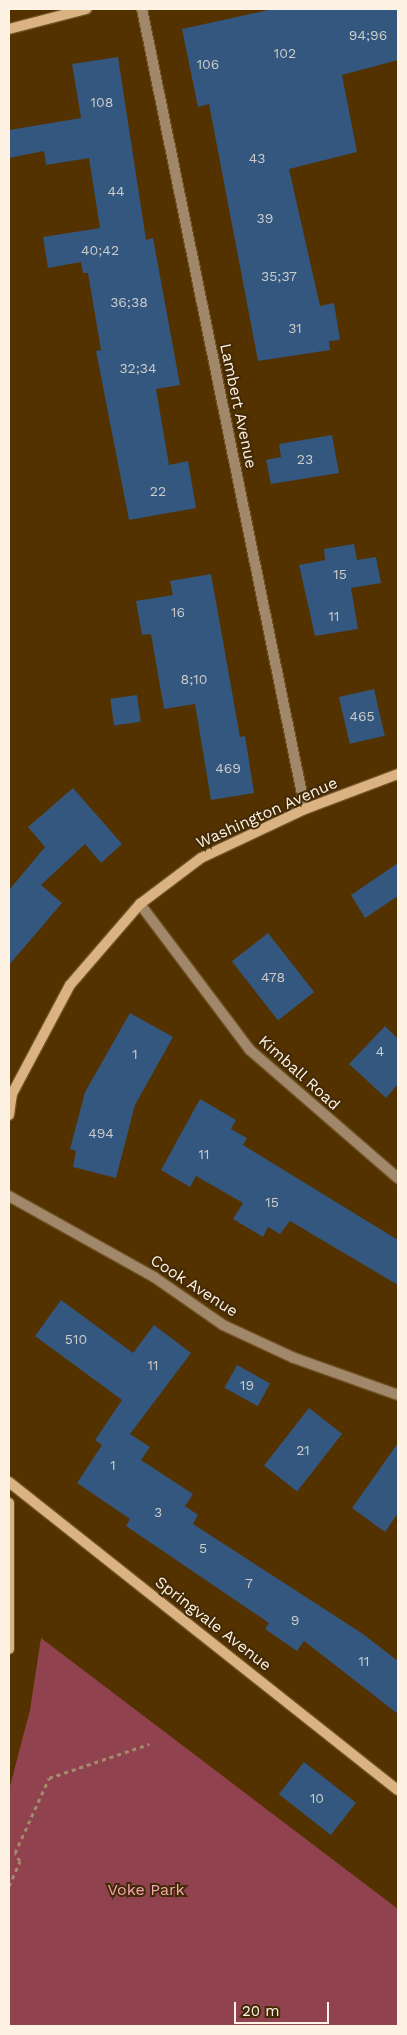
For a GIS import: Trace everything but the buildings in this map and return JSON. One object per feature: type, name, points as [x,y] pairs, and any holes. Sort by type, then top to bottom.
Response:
[{"type":"main road","points":[[9,29],[86,9]]},
{"type":"main road","name":"Washington Avenue","points":[[9,1115],[12,1094],[70,985],[140,904],[201,858],[305,809],[398,774]]},
{"type":"main road","name":"Springvale Avenue","points":[[9,1482],[398,1790]]},
{"type":"main road","points":[[9,1502],[9,1649]]},
{"type":"street","name":"Lambert Avenue","points":[[142,9],[305,809]]},
{"type":"street","name":"Kimball Road","points":[[140,904],[250,1050],[398,1178]]},
{"type":"street","name":"Cook Avenue","points":[[9,1196],[154,1277],[223,1325],[294,1358],[398,1395]]},
{"type":"path","points":[[9,1886],[20,1861],[15,1854],[49,1778],[150,1744]]},
{"type":"green space","name":"Voke Park","points":[[41,1638],[398,1909],[398,2026],[9,2026],[9,1790],[30,1710]]}]
